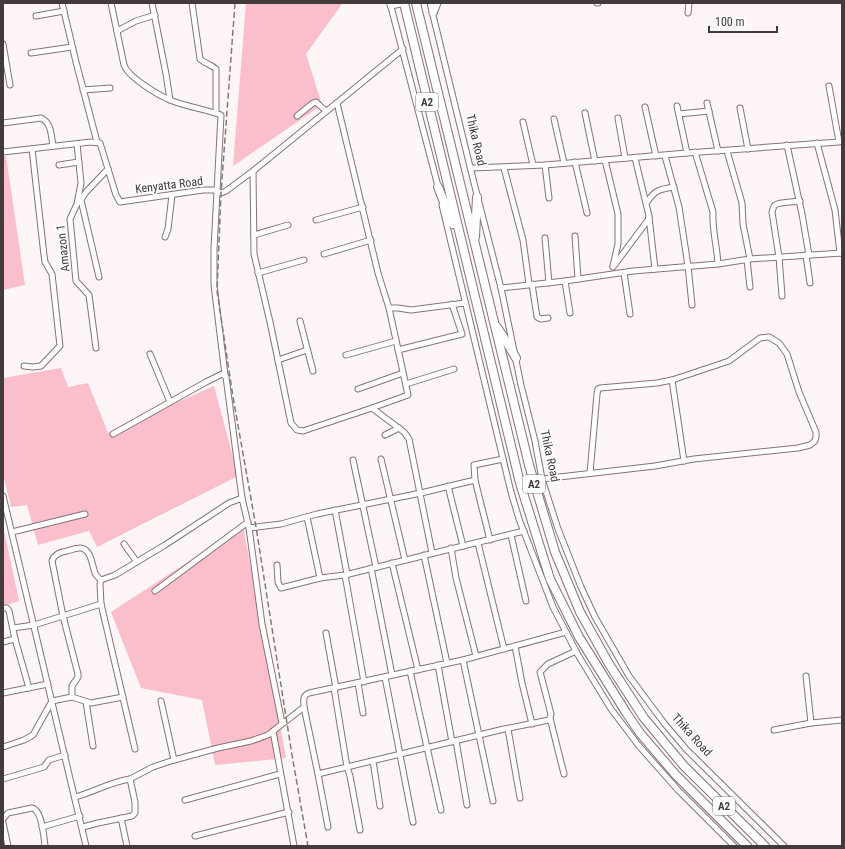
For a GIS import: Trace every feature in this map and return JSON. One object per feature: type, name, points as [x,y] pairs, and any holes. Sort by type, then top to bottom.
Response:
[{"type":"highway","name":"Thika Road","points":[[416,3],[493,322],[535,487],[555,552],[580,612],[609,664],[644,718],[684,766],[765,846]]},
{"type":"highway","name":"A2","points":[[403,4],[520,483],[550,579],[579,637],[640,733],[676,774],[747,846]]},
{"type":"highway","points":[[438,187],[462,244]]},
{"type":"highway","points":[[474,245],[477,197]]},
{"type":"highway","points":[[493,322],[516,358]]},
{"type":"main road","points":[[433,14],[436,3]]},
{"type":"main road","points":[[391,4],[403,4]]},
{"type":"street","name":"Kenyatta Road","points":[[62,3],[83,90],[98,142],[101,144],[116,195],[120,202],[203,190],[221,193],[226,191],[253,171],[403,49]]},
{"type":"street","points":[[111,3],[124,65],[127,71],[144,84],[170,100],[221,115],[214,250],[214,285],[242,498],[249,528],[262,624],[282,724]]},
{"type":"street","points":[[152,3],[170,100]]},
{"type":"street","points":[[192,3],[200,59],[213,67],[216,73],[216,113]]},
{"type":"street","name":"Thika Road","points":[[430,3],[477,197],[501,288],[542,479],[558,529],[581,587],[595,617],[629,676],[664,722],[686,749],[784,846]]},
{"type":"street","points":[[688,13],[689,3]]},
{"type":"street","points":[[391,4],[438,187],[511,492],[524,532],[553,607],[576,651],[611,709],[639,746],[678,790],[734,846]]},
{"type":"street","points":[[36,16],[64,11]]},
{"type":"street","points":[[117,31],[136,21],[155,15]]},
{"type":"street","points":[[3,44],[10,84]]},
{"type":"street","points":[[31,53],[72,47]]},
{"type":"street","points":[[471,168],[533,166],[666,156],[695,152],[841,142],[829,86]]},
{"type":"street","points":[[83,90],[110,88]]},
{"type":"street","points":[[297,116],[316,102],[326,111]]},
{"type":"street","points":[[253,171],[254,254],[291,423],[297,430],[303,431],[408,395],[389,308],[378,272],[337,103]]},
{"type":"street","points":[[707,103],[718,151]]},
{"type":"street","points":[[677,106],[687,153]]},
{"type":"street","points":[[646,107],[656,156]]},
{"type":"street","points":[[740,108],[748,149]]},
{"type":"street","points":[[679,114],[708,111]]},
{"type":"street","points":[[585,113],[595,161]]},
{"type":"street","points":[[3,123],[41,118],[44,119],[50,128],[53,146]]},
{"type":"street","points":[[618,118],[625,158]]},
{"type":"street","points":[[554,119],[564,163]]},
{"type":"street","points":[[523,122],[533,166]]},
{"type":"street","points":[[3,152],[98,142]]},
{"type":"street","points":[[501,288],[578,280],[654,269],[718,264],[748,259],[841,253],[835,210],[817,143]]},
{"type":"street","name":"Amazon 1","points":[[77,144],[80,183],[77,204],[70,219],[76,281],[88,295],[96,348]]},
{"type":"street","points":[[787,145],[800,201],[808,255],[810,283]]},
{"type":"street","points":[[24,366],[33,368],[41,366],[60,346],[52,274],[45,262],[44,255],[32,149]]},
{"type":"street","points":[[727,151],[742,203],[750,287]]},
{"type":"street","points":[[695,152],[713,212],[713,226],[718,249],[718,264]]},
{"type":"street","points":[[666,156],[679,207],[692,305]]},
{"type":"street","points":[[635,158],[649,216],[654,269]]},
{"type":"street","points":[[605,160],[618,214],[618,244],[612,274]]},
{"type":"street","points":[[59,165],[78,162]]},
{"type":"street","points":[[575,162],[587,213]]},
{"type":"street","points":[[545,165],[549,198]]},
{"type":"street","points":[[504,168],[523,240],[538,318],[548,318]]},
{"type":"street","points":[[99,277],[81,200],[86,192],[108,169]]},
{"type":"street","points":[[646,202],[655,192],[674,186]]},
{"type":"street","points":[[165,236],[168,229],[172,195]]},
{"type":"street","points":[[782,296],[773,208],[778,204],[800,201]]},
{"type":"street","points":[[316,220],[363,207]]},
{"type":"street","points":[[613,267],[648,220],[649,216]]},
{"type":"street","points":[[254,235],[288,225]]},
{"type":"street","points":[[575,236],[578,280]]},
{"type":"street","points":[[545,238],[549,283]]},
{"type":"street","points":[[324,254],[371,240]]},
{"type":"street","points":[[258,273],[304,260]]},
{"type":"street","points":[[624,273],[630,314]]},
{"type":"street","points":[[565,281],[570,313]]},
{"type":"street","points":[[389,308],[411,310],[465,303]]},
{"type":"street","points":[[398,350],[462,334],[452,304]]},
{"type":"street","points":[[300,321],[313,371]]},
{"type":"street","points":[[542,479],[810,446],[815,441],[816,432],[799,392],[787,354],[779,343],[769,337],[760,338],[729,361],[672,380],[598,389],[590,473]]},
{"type":"street","points":[[346,355],[396,341]]},
{"type":"street","points":[[278,360],[307,350]]},
{"type":"street","points":[[150,354],[170,402]]},
{"type":"street","points":[[406,384],[454,369]]},
{"type":"street","points":[[358,389],[403,373]]},
{"type":"street","points":[[113,434],[219,375],[225,375]]},
{"type":"street","points":[[672,380],[684,461]]},
{"type":"street","points":[[372,408],[399,428],[409,439],[432,553]]},
{"type":"street","points":[[385,435],[399,428]]},
{"type":"street","points":[[382,459],[405,560]]},
{"type":"street","points":[[490,540],[475,480],[474,465],[503,459]]},
{"type":"street","points":[[353,460],[392,675]]},
{"type":"street","points":[[249,528],[281,524],[335,510],[421,493],[475,480]]},
{"type":"street","points":[[448,486],[463,546]]},
{"type":"street","points":[[3,496],[83,827],[86,846]]},
{"type":"street","points":[[101,580],[115,575],[165,545],[229,503],[242,498]]},
{"type":"street","points":[[335,510],[364,682]]},
{"type":"street","points":[[12,532],[85,514]]},
{"type":"street","points":[[307,517],[320,578]]},
{"type":"street","points":[[155,591],[248,522]]},
{"type":"street","points":[[277,565],[278,582],[281,588],[524,532]]},
{"type":"street","points":[[511,535],[526,601]]},
{"type":"street","points":[[478,543],[504,649]]},
{"type":"street","points":[[124,544],[137,562]]},
{"type":"street","points":[[72,697],[72,686],[78,677],[78,674],[63,616],[52,561],[55,555],[79,548],[85,549],[88,552],[96,574],[101,580],[101,604],[135,749]]},
{"type":"street","points":[[452,548],[456,578],[476,656]]},
{"type":"street","points":[[424,555],[447,663]]},
{"type":"street","points":[[392,563],[418,670]]},
{"type":"street","points":[[13,628],[34,625],[101,604]]},
{"type":"street","points":[[3,608],[7,608],[9,611],[15,639],[29,688]]},
{"type":"street","points":[[328,827],[304,707],[305,694],[438,666],[566,632]]},
{"type":"street","points":[[326,633],[347,767],[360,830]]},
{"type":"street","points":[[3,642],[15,639]]},
{"type":"street","points":[[515,646],[532,724]]},
{"type":"street","points":[[564,774],[540,672],[548,664],[576,651]]},
{"type":"street","points":[[463,660],[493,801]]},
{"type":"street","points":[[438,666],[467,805]]},
{"type":"street","points":[[410,671],[441,810]]},
{"type":"street","points":[[806,676],[811,723]]},
{"type":"street","points":[[385,677],[413,822]]},
{"type":"street","points":[[358,683],[363,713]]},
{"type":"street","points":[[3,693],[48,684]]},
{"type":"street","points":[[52,700],[72,697],[91,703],[123,697]]},
{"type":"street","points":[[3,747],[24,740],[33,735],[52,700]]},
{"type":"street","points":[[161,701],[174,760]]},
{"type":"street","points":[[86,702],[93,746]]},
{"type":"street","points":[[75,797],[93,792],[114,782],[130,779],[153,767],[174,760],[251,741],[268,735],[304,707]]},
{"type":"street","points":[[318,774],[549,720],[550,718]]},
{"type":"street","points":[[774,730],[811,723],[842,720]]},
{"type":"street","points":[[508,729],[520,798]]},
{"type":"street","points":[[273,731],[294,846]]},
{"type":"street","points":[[3,779],[44,767],[49,760],[65,755]]},
{"type":"street","points":[[373,761],[380,806]]},
{"type":"street","points":[[185,800],[280,774]]},
{"type":"street","points":[[83,827],[132,816],[135,814],[135,802],[130,779]]},
{"type":"street","points":[[3,819],[8,814],[35,808],[38,812],[42,826],[45,846]]},
{"type":"street","points":[[195,836],[289,812]]},
{"type":"street","points":[[42,826],[80,816]]},
{"type":"street","points":[[121,818],[127,846]]},
{"type":"street","points":[[3,823],[8,846]]},
{"type":"shaded area","points":[[246,3],[342,4],[306,54],[322,105],[233,166]]},
{"type":"shaded area","points":[[6,156],[25,285],[3,290],[3,157]]},
{"type":"shaded area","points":[[61,368],[68,387],[88,383],[108,433],[214,386],[238,476],[97,547],[89,531],[38,545],[27,505],[11,507],[3,474],[3,378]]},
{"type":"shaded area","points":[[3,526],[19,601],[3,606]]},
{"type":"shaded area","points":[[243,526],[286,758],[215,765],[202,700],[141,688],[111,612]]},
{"type":"railway","points":[[235,3],[221,193],[217,291],[233,397],[256,527],[308,846]]}]
